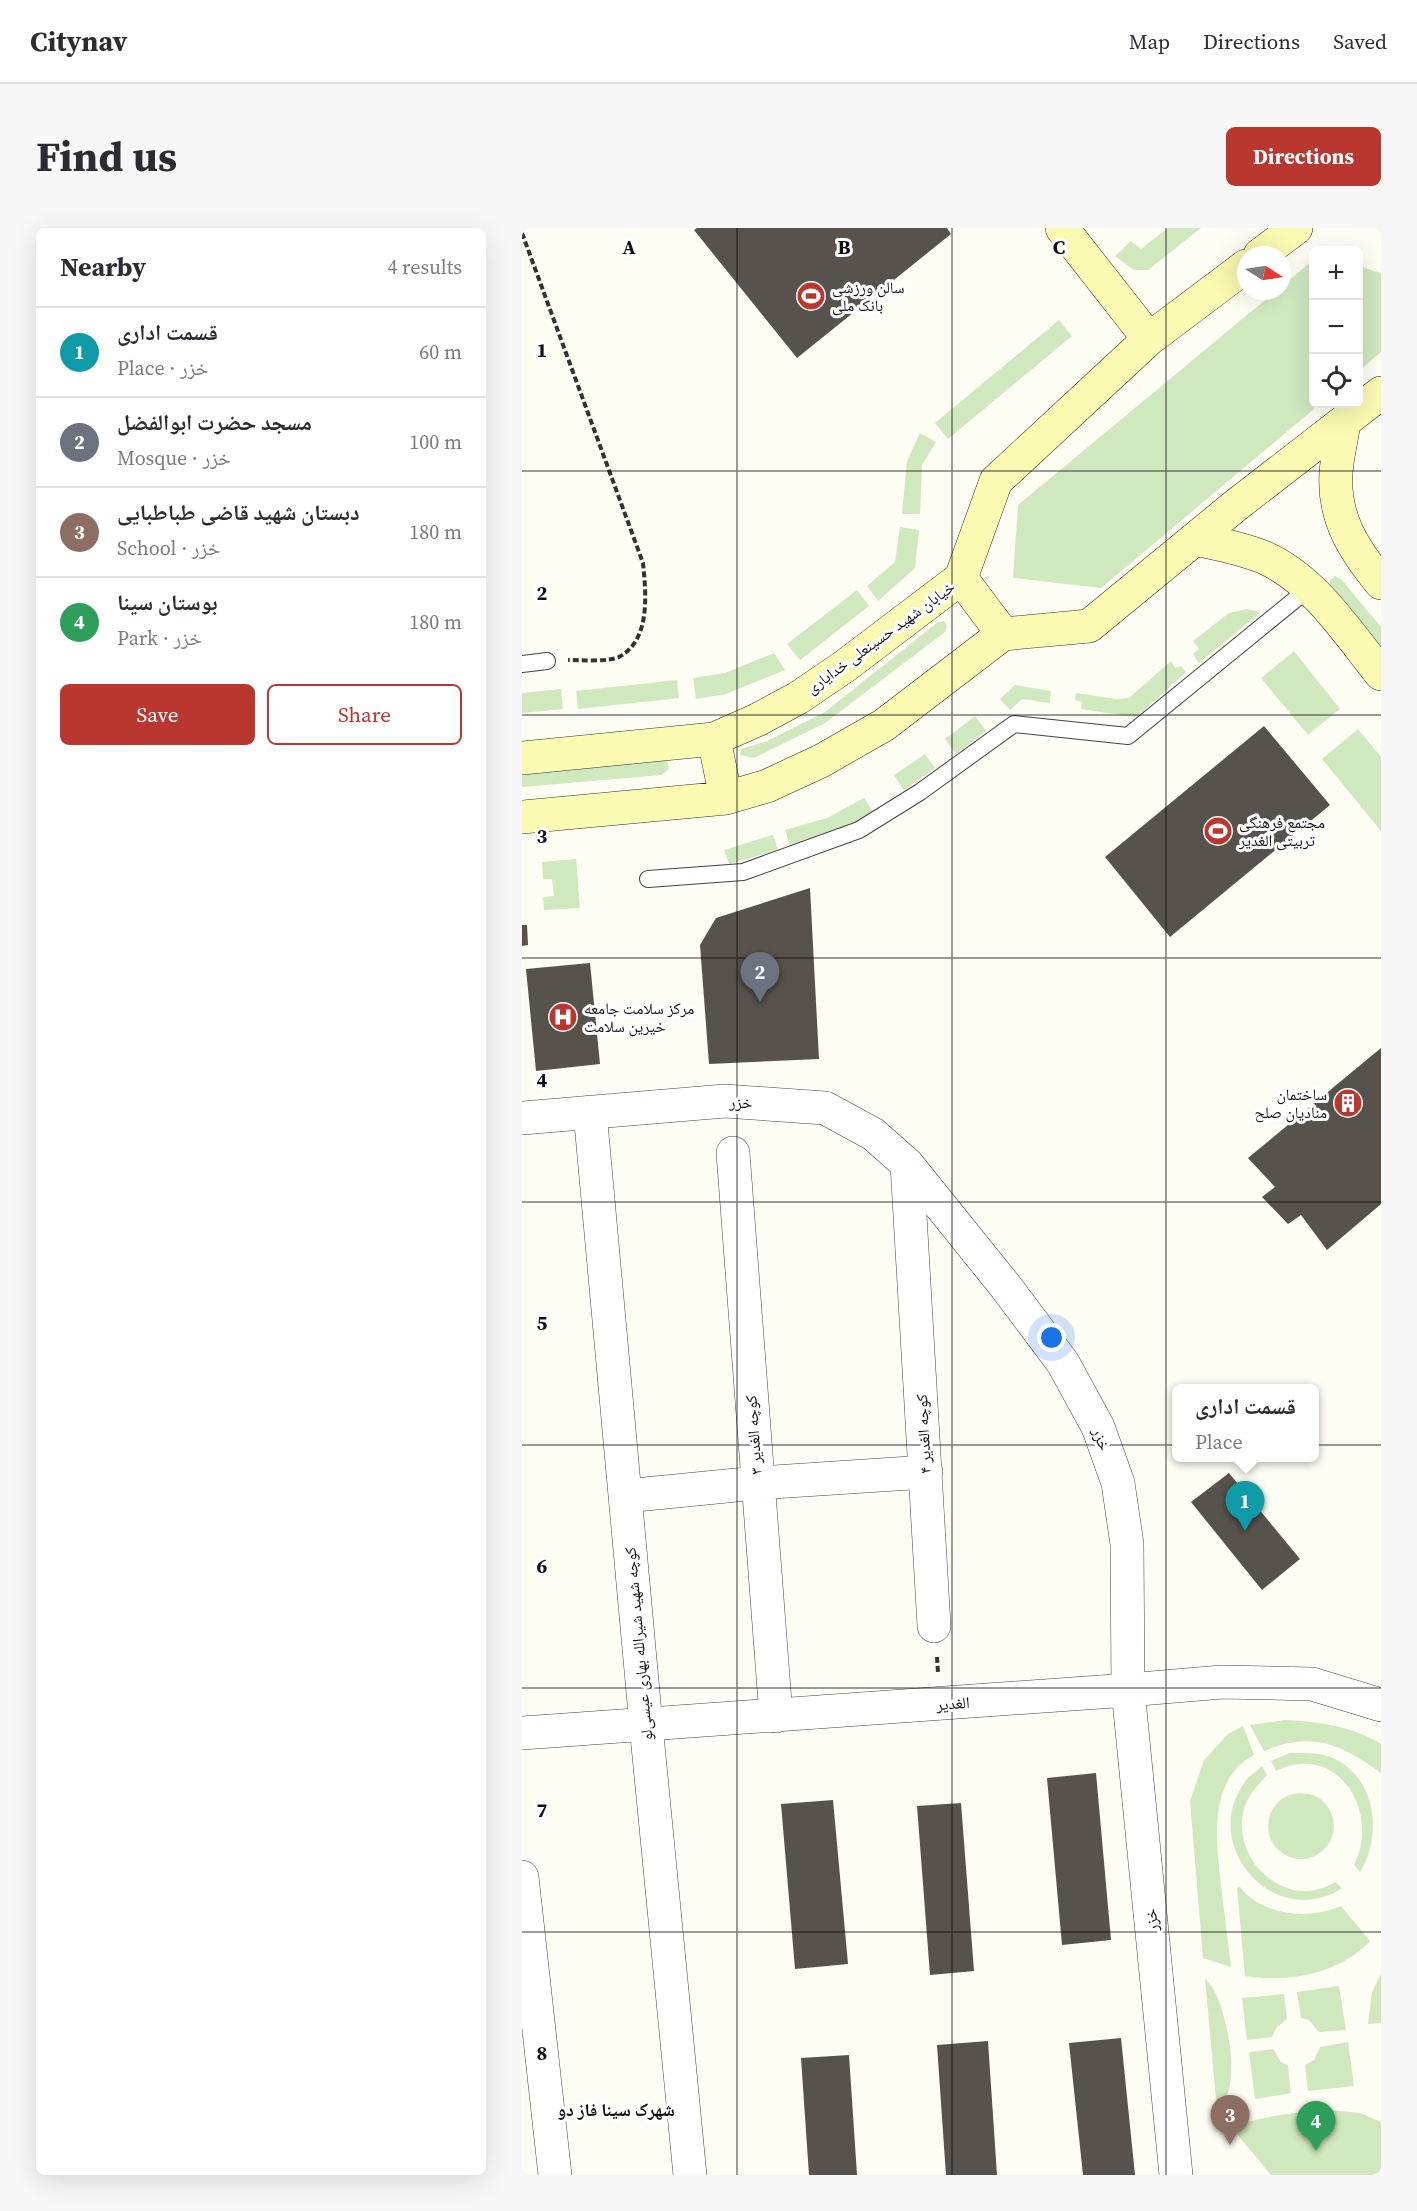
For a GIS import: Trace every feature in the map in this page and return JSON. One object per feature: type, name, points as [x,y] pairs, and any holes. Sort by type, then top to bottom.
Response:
[{"type":"street","points":[[1062,228],[1149,339]]},
{"type":"street","points":[[1272,246],[1296,228]]},
{"type":"street","points":[[1003,634],[961,578],[996,481],[1149,339],[1237,273]]},
{"type":"street","points":[[522,817],[726,798],[767,786],[821,761],[884,725],[1003,634],[1089,626],[1195,539],[1381,393]]},
{"type":"street","points":[[1344,422],[1336,473],[1342,522],[1358,555],[1381,583]]},
{"type":"street","points":[[1195,539],[1236,548],[1264,558],[1295,576],[1323,602],[1381,674]]},
{"type":"street","name":"خیابان شهید حسینعلی خدایاری","points":[[522,758],[714,739],[798,698],[845,666],[961,578]]},
{"type":"street","points":[[714,739],[726,798]]},
{"type":"street","name":"خزر","points":[[522,1118],[725,1101],[825,1108],[873,1134],[907,1164],[1006,1287],[1063,1363],[1098,1427],[1118,1483],[1127,1544],[1128,1690],[1176,2175]]},
{"type":"street","name":"کوچه شهید شیرالله بهاری عیسی‌لو","points":[[590,1112],[645,1725],[690,2175]]},
{"type":"street","name":"کوچه الغدیر ۳","points":[[733,1153],[776,1716]]},
{"type":"street","name":"کوچه الغدیر ۴","points":[[907,1164],[934,1626]]},
{"type":"street","points":[[625,1496],[926,1472]]},
{"type":"street","name":"الغدیر","points":[[522,1733],[1222,1682],[1312,1684],[1381,1705]]},
{"type":"street","points":[[522,1876],[524,1919],[555,2175]]},
{"type":"lane","points":[[648,879],[743,872],[858,830],[920,792],[1014,724],[1128,736],[1308,589]]},
{"type":"lane","points":[[522,664],[546,661]]},
{"type":"path","points":[[522,234],[643,563],[646,602],[637,643],[618,658],[546,661]]},
{"type":"path","points":[[934,1626],[940,1704]]},
{"type":"green space","points":[[1168,228],[1201,228],[1148,270],[1134,270],[1115,256],[1131,241],[1141,249]]},
{"type":"green space","points":[[1309,263],[1309,408],[1315,408],[1101,588],[1013,578],[1018,505],[1265,300],[1291,300],[1291,278]]},
{"type":"green space","points":[[1363,267],[1381,273],[1381,352],[1363,368]]},
{"type":"green space","points":[[1059,320],[1072,336],[948,439],[935,423]]},
{"type":"green space","points":[[920,433],[936,442],[922,465],[920,514],[902,514],[907,461]]},
{"type":"green space","points":[[900,527],[919,530],[915,568],[878,601],[867,586],[895,562]]},
{"type":"green space","points":[[1335,576],[1341,579],[1381,627],[1381,647],[1330,587],[1330,580]]},
{"type":"green space","points":[[857,590],[869,606],[800,660],[787,644]]},
{"type":"green space","points":[[1247,609],[1261,612],[1199,663],[1193,654],[1199,649],[1193,641],[1229,613]]},
{"type":"green space","points":[[944,621],[947,626],[945,632],[825,723],[754,758],[740,755],[741,749],[767,741],[825,712],[938,622]]},
{"type":"green space","points":[[1294,651],[1340,709],[1308,735],[1261,678]]},
{"type":"green space","points":[[774,653],[785,670],[726,694],[696,699],[693,678],[725,673]]},
{"type":"green space","points":[[1171,661],[1175,668],[1181,666],[1186,672],[1134,717],[1081,709],[1082,702],[1075,700],[1076,693],[1116,699],[1129,698]]},
{"type":"green space","points":[[677,680],[679,698],[578,709],[576,691]]},
{"type":"green space","points":[[1015,685],[1051,691],[1050,703],[1022,699],[1010,710],[1000,699]]},
{"type":"green space","points":[[561,689],[563,709],[522,713],[522,693]]},
{"type":"green space","points":[[975,716],[986,731],[956,754],[945,739]]},
{"type":"green space","points":[[1358,729],[1381,757],[1381,831],[1322,759]]},
{"type":"green space","points":[[925,754],[935,768],[904,790],[894,775]]},
{"type":"green space","points":[[666,757],[669,769],[662,775],[522,787],[522,768]]},
{"type":"green space","points":[[864,798],[873,812],[832,835],[790,846],[785,830],[827,818]]},
{"type":"green space","points":[[773,835],[778,850],[729,864],[724,850]]},
{"type":"green space","points":[[576,859],[580,908],[544,910],[543,897],[554,896],[552,879],[543,879],[542,862]]},
{"type":"green space","points":[[1285,1720],[1347,1729],[1381,1744],[1381,1773],[1339,1748],[1326,1744],[1297,1742],[1264,1751],[1250,1725]]},
{"type":"green space","points":[[1243,1726],[1254,1755],[1238,1767],[1228,1781],[1221,1798],[1217,1837],[1231,1967],[1203,1958],[1190,1801],[1204,1760],[1228,1734]]},
{"type":"green space","points":[[1290,1753],[1315,1754],[1333,1758],[1352,1771],[1362,1783],[1372,1812],[1373,1828],[1367,1858],[1360,1872],[1354,1865],[1361,1844],[1362,1823],[1357,1804],[1348,1786],[1335,1773],[1318,1765],[1298,1764],[1276,1771],[1271,1761]]},
{"type":"green space","points":[[1262,1766],[1267,1775],[1248,1799],[1244,1809],[1242,1828],[1246,1847],[1254,1863],[1282,1886],[1299,1891],[1317,1890],[1335,1882],[1342,1888],[1316,1899],[1291,1899],[1268,1890],[1249,1874],[1236,1852],[1231,1828],[1234,1803],[1248,1778]]},
{"type":"green space","points":[[1294,1793],[1308,1793],[1320,1798],[1329,1807],[1334,1826],[1332,1839],[1325,1850],[1308,1859],[1294,1859],[1282,1854],[1273,1845],[1268,1833],[1268,1819],[1273,1807],[1282,1798]]},
{"type":"green space","points":[[1240,1887],[1249,1897],[1261,1904],[1287,1913],[1315,1913],[1341,1906],[1370,1941],[1344,1961],[1312,1974],[1279,1978],[1245,1976],[1237,1888]]},
{"type":"green space","points":[[1381,1974],[1381,2023],[1368,2024],[1372,1992]]},
{"type":"green space","points":[[1205,1978],[1214,1990],[1221,2006],[1231,2054],[1230,2087],[1225,2100],[1217,2110]]},
{"type":"green space","points":[[1339,1986],[1346,2030],[1319,2032],[1309,2020],[1301,2018],[1297,1992]]},
{"type":"green space","points":[[1284,1994],[1287,2019],[1276,2028],[1272,2037],[1247,2040],[1242,1998]]},
{"type":"green space","points":[[1348,2042],[1354,2086],[1308,2091],[1305,2065],[1314,2060],[1320,2047]]},
{"type":"green space","points":[[1273,2049],[1281,2062],[1288,2066],[1291,2093],[1255,2099],[1249,2052]]},
{"type":"green space","points":[[1330,2110],[1360,2113],[1381,2122],[1381,2175],[1271,2175],[1231,2127],[1280,2115]]},
{"type":"building","name":"سالن ورزشی بانک ملی","points":[[697,228],[947,228],[951,234],[797,358],[694,230]]},
{"type":"building","name":"مجتمع فرهنگی تربیتی الغدیر","points":[[1264,726],[1330,805],[1170,937],[1105,857]]},
{"type":"building","points":[[810,888],[819,1059],[709,1064],[700,945],[716,918]]},
{"type":"building","points":[[522,925],[527,925],[528,945],[522,946]]},
{"type":"building","name":"مرکز سلامت جامعه خیرین سلامت","points":[[590,963],[600,1064],[536,1071],[526,969]]},
{"type":"building","name":"ساختمان منادیان صلح","points":[[1381,1048],[1381,1204],[1327,1250],[1301,1215],[1288,1224],[1262,1197],[1275,1187],[1248,1158]]},
{"type":"building","points":[[1229,1473],[1300,1559],[1262,1590],[1191,1502]]},
{"type":"building","points":[[1096,1773],[1111,1940],[1062,1945],[1047,1778]]},
{"type":"building","points":[[833,1800],[848,1964],[795,1969],[781,1804]]},
{"type":"building","points":[[961,1803],[974,1971],[930,1975],[917,1806]]},
{"type":"building","points":[[1121,2038],[1135,2175],[1083,2175],[1069,2043]]},
{"type":"building","points":[[988,2041],[997,2175],[946,2175],[937,2045]]},
{"type":"building","points":[[849,2055],[857,2175],[809,2175],[801,2058]]},
{"type":"place","name":"سالن ورزشی بانک ملی","points":[[811,296]]},
{"type":"place","name":"مجتمع فرهنگی تربیتی الغدیر","points":[[1218,831]]},
{"type":"place","name":"مسجد حضرت ابوالفضل","points":[[760,1002]]},
{"type":"place","name":"مرکز سلامت جامعه خیرین سلامت","points":[[563,1017]]},
{"type":"place","name":"ساختمان منادیان صلح","points":[[1348,1103]]},
{"type":"place","name":"قسمت اداری","points":[[1245,1531]]},
{"type":"place","name":"دبستان شهید قاضی طباطبایی","points":[[1230,2145]]},
{"type":"place","name":"بوستان سینا","points":[[1316,2151]]},
{"type":"district","name":"شهرک سینا فاز دو","points":[[616,2110]]}]
